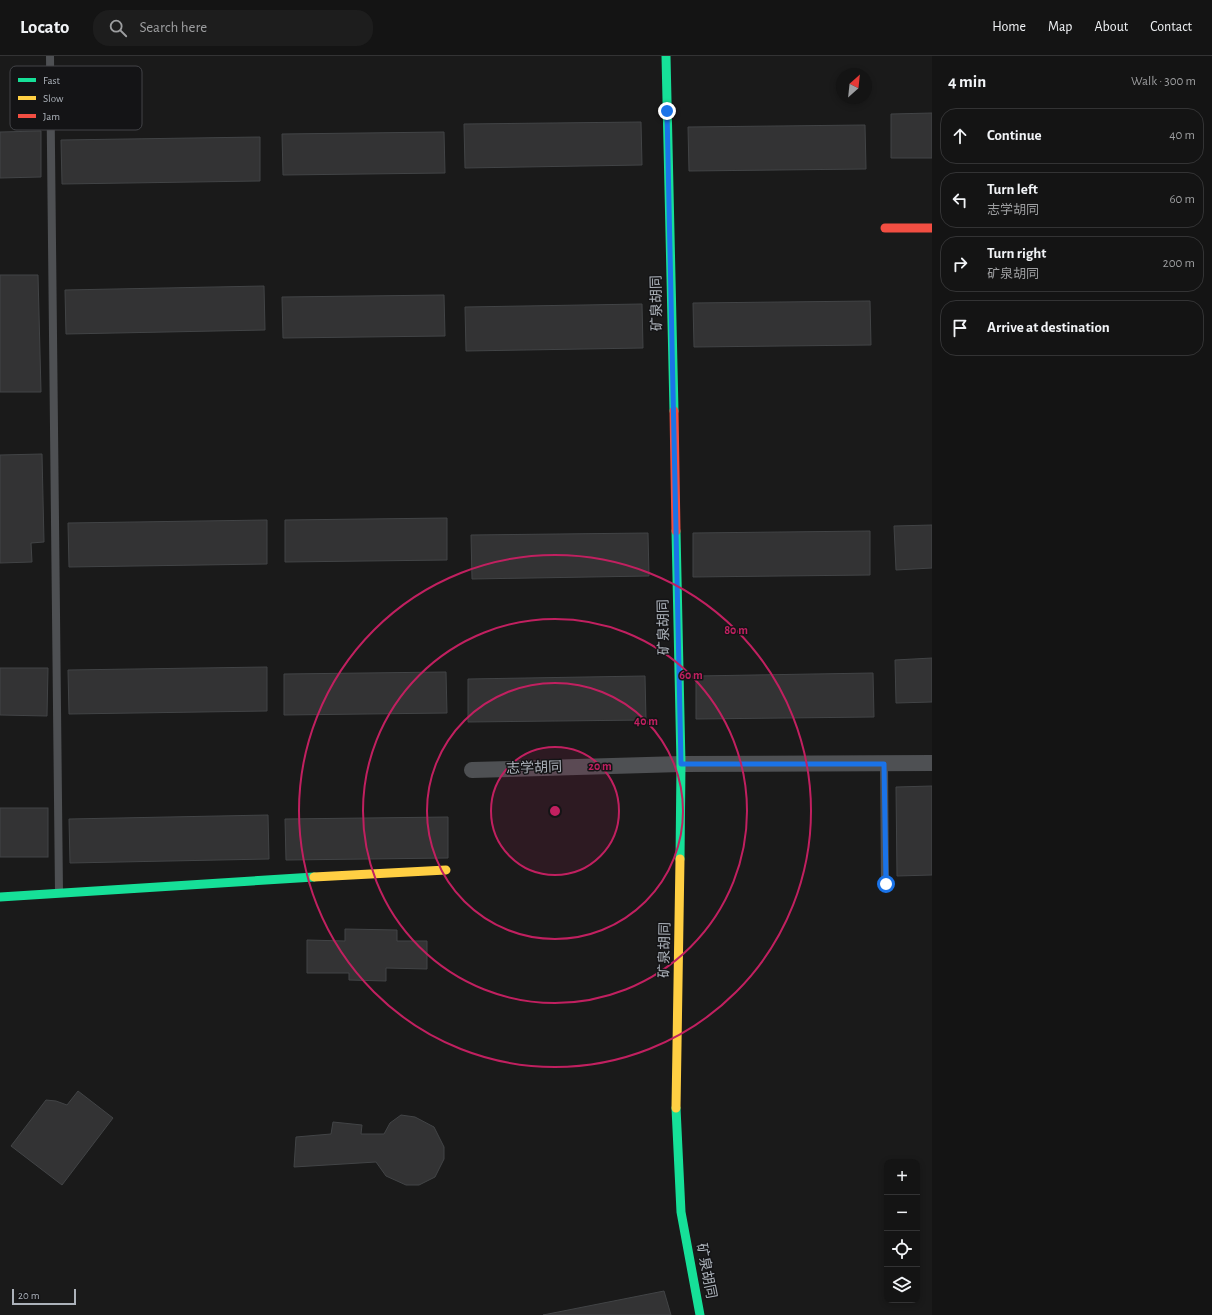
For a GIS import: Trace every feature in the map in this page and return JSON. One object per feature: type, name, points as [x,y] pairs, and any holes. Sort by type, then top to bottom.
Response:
[{"type":"street","name":"矿泉胡同","points":[[666,56],[681,764],[676,1122],[681,1212],[700,1315]]},
{"type":"street","points":[[885,228],[932,228]]},
{"type":"street","name":"志学胡同","points":[[472,770],[681,764],[932,763]]},
{"type":"street","points":[[0,897],[446,870]]},
{"type":"lane","points":[[50,56],[50,66]]},
{"type":"lane","points":[[51,130],[59,894]]},
{"type":"lane","points":[[884,764],[886,884]]},
{"type":"building","points":[[932,113],[932,158],[891,158],[891,114]]},
{"type":"building","points":[[641,122],[642,165],[465,168],[464,124]]},
{"type":"building","points":[[865,125],[866,169],[689,171],[688,127]]},
{"type":"building","points":[[41,131],[41,177],[0,178],[0,132]]},
{"type":"building","points":[[444,132],[445,173],[283,175],[282,134]]},
{"type":"building","points":[[260,137],[260,181],[62,184],[61,140]]},
{"type":"building","points":[[0,275],[38,275],[41,392],[0,392]]},
{"type":"building","points":[[264,286],[265,330],[66,334],[65,290]]},
{"type":"building","points":[[444,295],[445,336],[283,338],[282,297]]},
{"type":"building","points":[[870,301],[871,345],[694,347],[693,303]]},
{"type":"building","points":[[642,304],[643,348],[466,351],[465,307]]},
{"type":"building","points":[[42,454],[44,542],[31,543],[32,562],[0,563],[0,455]]},
{"type":"building","points":[[447,518],[447,560],[285,562],[285,520]]},
{"type":"building","points":[[267,520],[267,564],[69,567],[68,523]]},
{"type":"building","points":[[932,525],[932,568],[896,570],[894,526]]},
{"type":"building","points":[[870,531],[870,575],[693,577],[693,533]]},
{"type":"building","points":[[648,533],[649,576],[472,579],[471,535]]},
{"type":"building","points":[[932,658],[932,702],[896,703],[895,660]]},
{"type":"building","points":[[267,667],[267,711],[69,714],[68,670]]},
{"type":"building","points":[[0,668],[48,668],[47,716],[0,715]]},
{"type":"building","points":[[446,672],[447,713],[284,715],[284,674]]},
{"type":"building","points":[[873,673],[874,717],[696,719],[696,676]]},
{"type":"building","points":[[645,676],[646,720],[468,722],[468,679]]},
{"type":"building","points":[[932,786],[932,875],[897,876],[896,787]]},
{"type":"building","points":[[0,808],[48,808],[48,857],[0,857]]},
{"type":"building","points":[[268,815],[269,859],[70,863],[69,819]]},
{"type":"building","points":[[448,817],[448,858],[286,860],[285,819]]},
{"type":"building","points":[[345,929],[397,930],[397,941],[427,941],[427,969],[386,968],[386,981],[349,980],[349,973],[307,973],[307,940],[345,941]]},
{"type":"building","points":[[78,1091],[113,1118],[62,1185],[11,1146],[46,1100],[56,1101],[67,1105]]},
{"type":"building","points":[[401,1115],[415,1117],[434,1127],[444,1147],[444,1159],[435,1177],[419,1185],[406,1185],[386,1176],[376,1162],[294,1167],[296,1137],[331,1134],[333,1122],[362,1125],[361,1134],[384,1134],[390,1123]]},
{"type":"building","points":[[664,1291],[671,1315],[543,1315]]},
{"type":"traffic: fast","points":[[666,56],[674,411]]},
{"type":"traffic: fast","points":[[676,531],[681,764],[680,859]]},
{"type":"traffic: fast","points":[[0,897],[314,877]]},
{"type":"traffic: fast","points":[[676,1108],[681,1212],[700,1315]]},
{"type":"traffic: slow","points":[[676,1108],[680,859]]},
{"type":"traffic: slow","points":[[314,877],[446,870]]},
{"type":"traffic: jam","points":[[885,228],[932,228]]},
{"type":"traffic: jam","points":[[674,411],[676,531]]},
{"type":"route","points":[[667,111],[681,764],[884,764],[886,884]]}]
